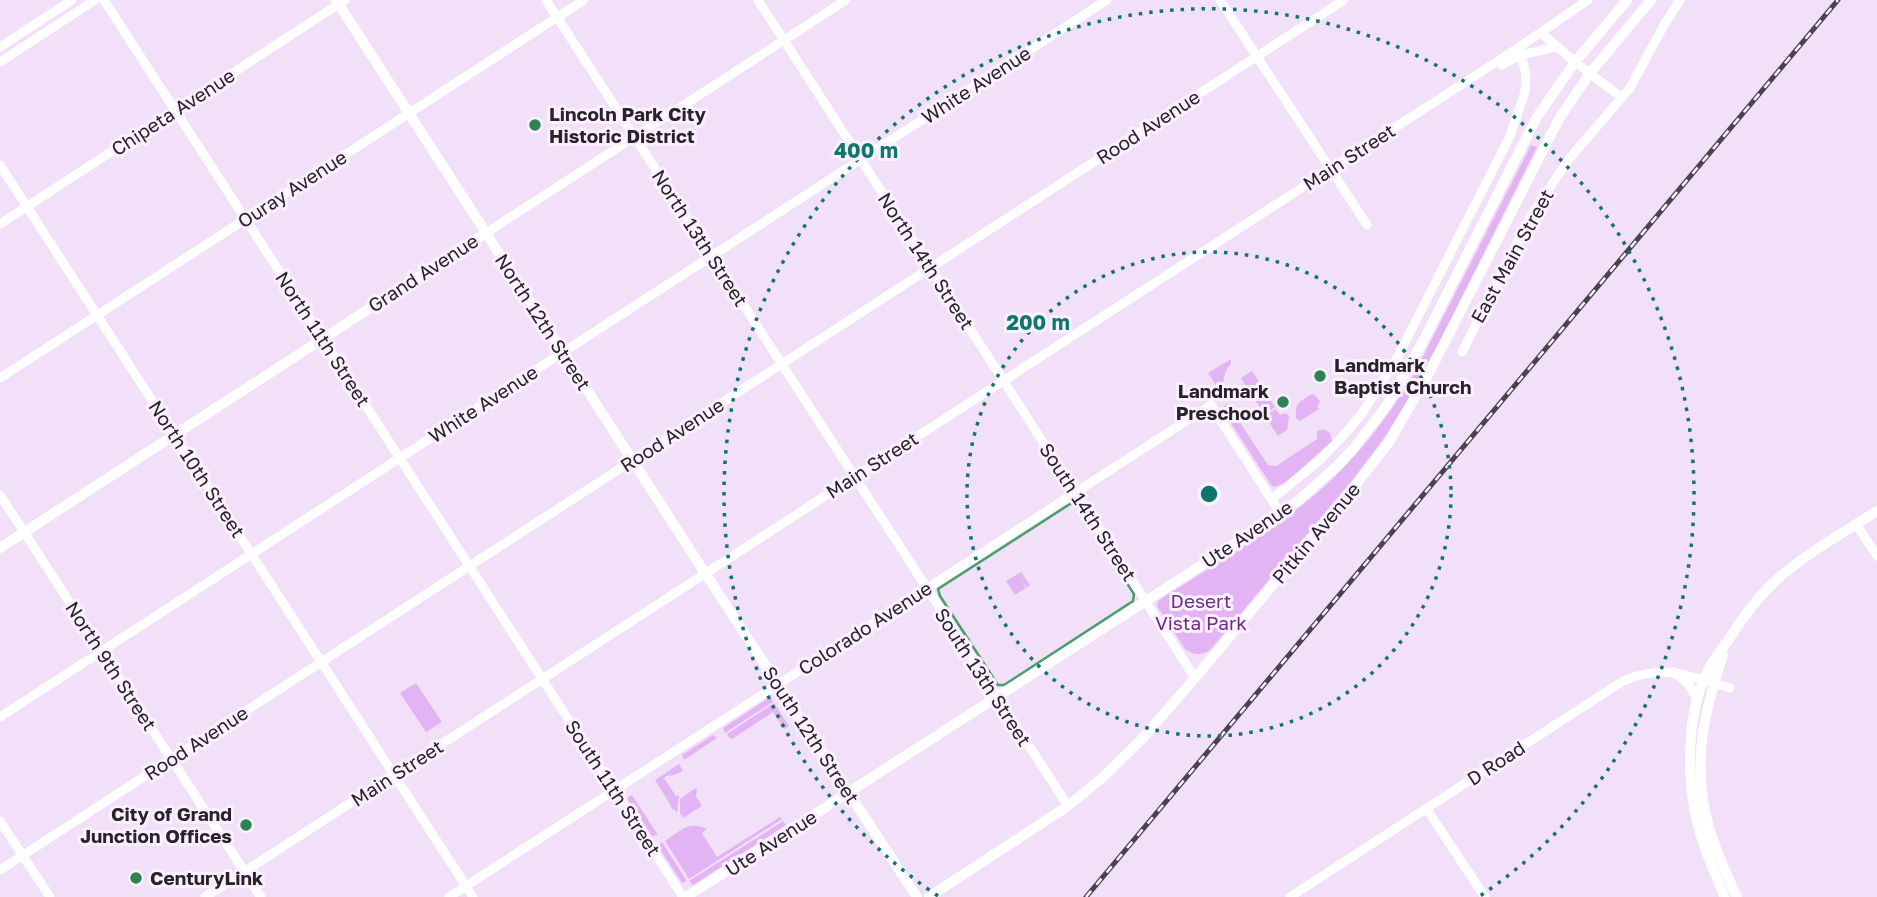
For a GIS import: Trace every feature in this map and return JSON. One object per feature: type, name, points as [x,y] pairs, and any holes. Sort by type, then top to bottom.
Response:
[{"type":"main road","name":"Ute Avenue","points":[[685,897],[1146,601],[1280,513],[1319,484],[1353,449],[1387,405],[1421,345],[1538,117],[1575,62],[1627,0]]},
{"type":"main road","name":"Pitkin Avenue","points":[[929,897],[1068,806],[1119,762],[1195,678],[1336,510],[1388,442],[1429,373],[1559,119],[1590,74],[1651,0]]},
{"type":"main road","name":"North 12th Street","points":[[340,1],[562,353],[705,573]]},
{"type":"main road","name":"Grand Avenue","points":[[0,548],[486,233]]},
{"type":"main road","points":[[1725,897],[1700,835],[1693,800],[1690,752],[1697,704],[1727,642],[1750,609],[1777,579],[1877,511]]},
{"type":"main road","name":"South 12th Street","points":[[705,573],[917,897]]},
{"type":"main road","points":[[1673,672],[1691,686],[1697,704]]},
{"type":"main road","points":[[1709,681],[1702,736],[1701,785],[1710,832],[1737,897]]},
{"type":"street","points":[[0,47],[72,0]]},
{"type":"street","points":[[0,62],[95,0]]},
{"type":"street","name":"North 11th Street","points":[[104,0],[543,679]]},
{"type":"street","name":"North 13th Street","points":[[546,0],[854,477]]},
{"type":"street","name":"Ouray Avenue","points":[[0,378],[584,0]]},
{"type":"street","name":"North 14th Street","points":[[758,0],[1004,380]]},
{"type":"street","name":"Grand Avenue","points":[[486,233],[846,0]]},
{"type":"street","name":"White Avenue","points":[[0,717],[1107,0]]},
{"type":"street","points":[[1220,0],[1367,225]]},
{"type":"street","name":"Rood Avenue","points":[[0,870],[1344,0]]},
{"type":"street","points":[[1588,0],[1541,33],[1622,98]]},
{"type":"street","name":"East Main Street","points":[[1462,352],[1532,214],[1569,159],[1630,88],[1680,0]]},
{"type":"street","name":"Chipeta Avenue","points":[[0,224],[340,1]]},
{"type":"street","name":"Main Street","points":[[205,897],[1541,33]]},
{"type":"street","points":[[1452,90],[1521,55],[1556,47]]},
{"type":"street","points":[[1280,513],[1272,499],[1320,460],[1362,415],[1397,358],[1510,136],[1525,92],[1526,74],[1521,55]]},
{"type":"street","name":"North 10th Street","points":[[0,164],[473,897]]},
{"type":"street","name":"South 14th Street","points":[[1004,380],[1195,678]]},
{"type":"street","name":"Colorado Avenue","points":[[449,897],[1211,405],[1272,499]]},
{"type":"street","name":"South 13th Street","points":[[854,477],[1068,806]]},
{"type":"street","name":"North 9th Street","points":[[0,495],[261,897]]},
{"type":"street","points":[[1856,524],[1877,556]]},
{"type":"street","name":"D Road","points":[[1290,897],[1611,687],[1634,676],[1657,671],[1673,672],[1730,688]]},
{"type":"street","name":"South 11th Street","points":[[543,679],[685,897]]},
{"type":"street","points":[[1426,808],[1485,897]]},
{"type":"street","points":[[0,821],[50,897]]},
{"type":"green space","name":"Desert Vista Park","points":[[1531,145],[1537,147],[1443,335],[1384,438],[1354,478],[1210,650],[1197,654],[1185,649],[1157,606],[1158,601],[1284,519],[1334,478],[1363,446],[1413,376]]},
{"type":"green space","points":[[1231,359],[1231,364],[1219,390],[1208,373]]},
{"type":"green space","points":[[1252,371],[1275,407],[1264,414],[1241,378]]},
{"type":"green space","points":[[1312,394],[1320,402],[1317,407],[1319,409],[1300,421],[1296,418],[1297,405]]},
{"type":"green space","points":[[1227,403],[1268,465],[1276,466],[1317,439],[1317,431],[1324,429],[1330,433],[1332,441],[1285,483],[1274,487],[1223,411]]},
{"type":"green space","points":[[1276,409],[1280,415],[1285,413],[1289,416],[1287,430],[1278,436],[1265,416]]},
{"type":"green space","points":[[1021,572],[1030,585],[1027,587],[1021,581],[1026,588],[1015,595],[1006,581]]},
{"type":"green space","points":[[416,683],[442,722],[426,732],[400,693]]},
{"type":"green space","points":[[770,697],[773,702],[725,733],[723,728]]},
{"type":"green space","points":[[774,703],[789,726],[784,729],[773,712],[730,739],[727,734]]},
{"type":"green space","points":[[713,735],[717,738],[684,760],[682,755]]},
{"type":"green space","points":[[679,764],[683,771],[664,778],[676,796],[679,796],[677,813],[672,810],[655,780]]},
{"type":"green space","points":[[697,787],[696,796],[702,806],[683,818],[680,813],[680,799]]},
{"type":"green space","points":[[632,795],[658,835],[652,836],[627,798]]},
{"type":"green space","points":[[780,817],[782,819],[689,879],[665,841],[689,826],[707,829],[702,833],[717,857]]},
{"type":"green space","points":[[783,821],[786,825],[693,885],[689,881]]},
{"type":"green space","points":[[662,842],[687,881],[682,883],[658,846]]},
{"type":"waterway","points":[[1079,508],[1070,504],[938,589],[998,685],[1004,685],[1133,601],[1134,594],[1103,546]]},
{"type":"railway","points":[[1086,897],[1838,0]]},
{"type":"place","name":"Lincoln Park City Historic District","points":[[535,125]]},
{"type":"place","name":"Landmark Baptist Church","points":[[1320,376]]},
{"type":"place","name":"Landmark Preschool","points":[[1283,402]]},
{"type":"place","name":"City of Grand Junction Offices","points":[[246,825]]},
{"type":"place","name":"CenturyLink","points":[[136,878]]}]
